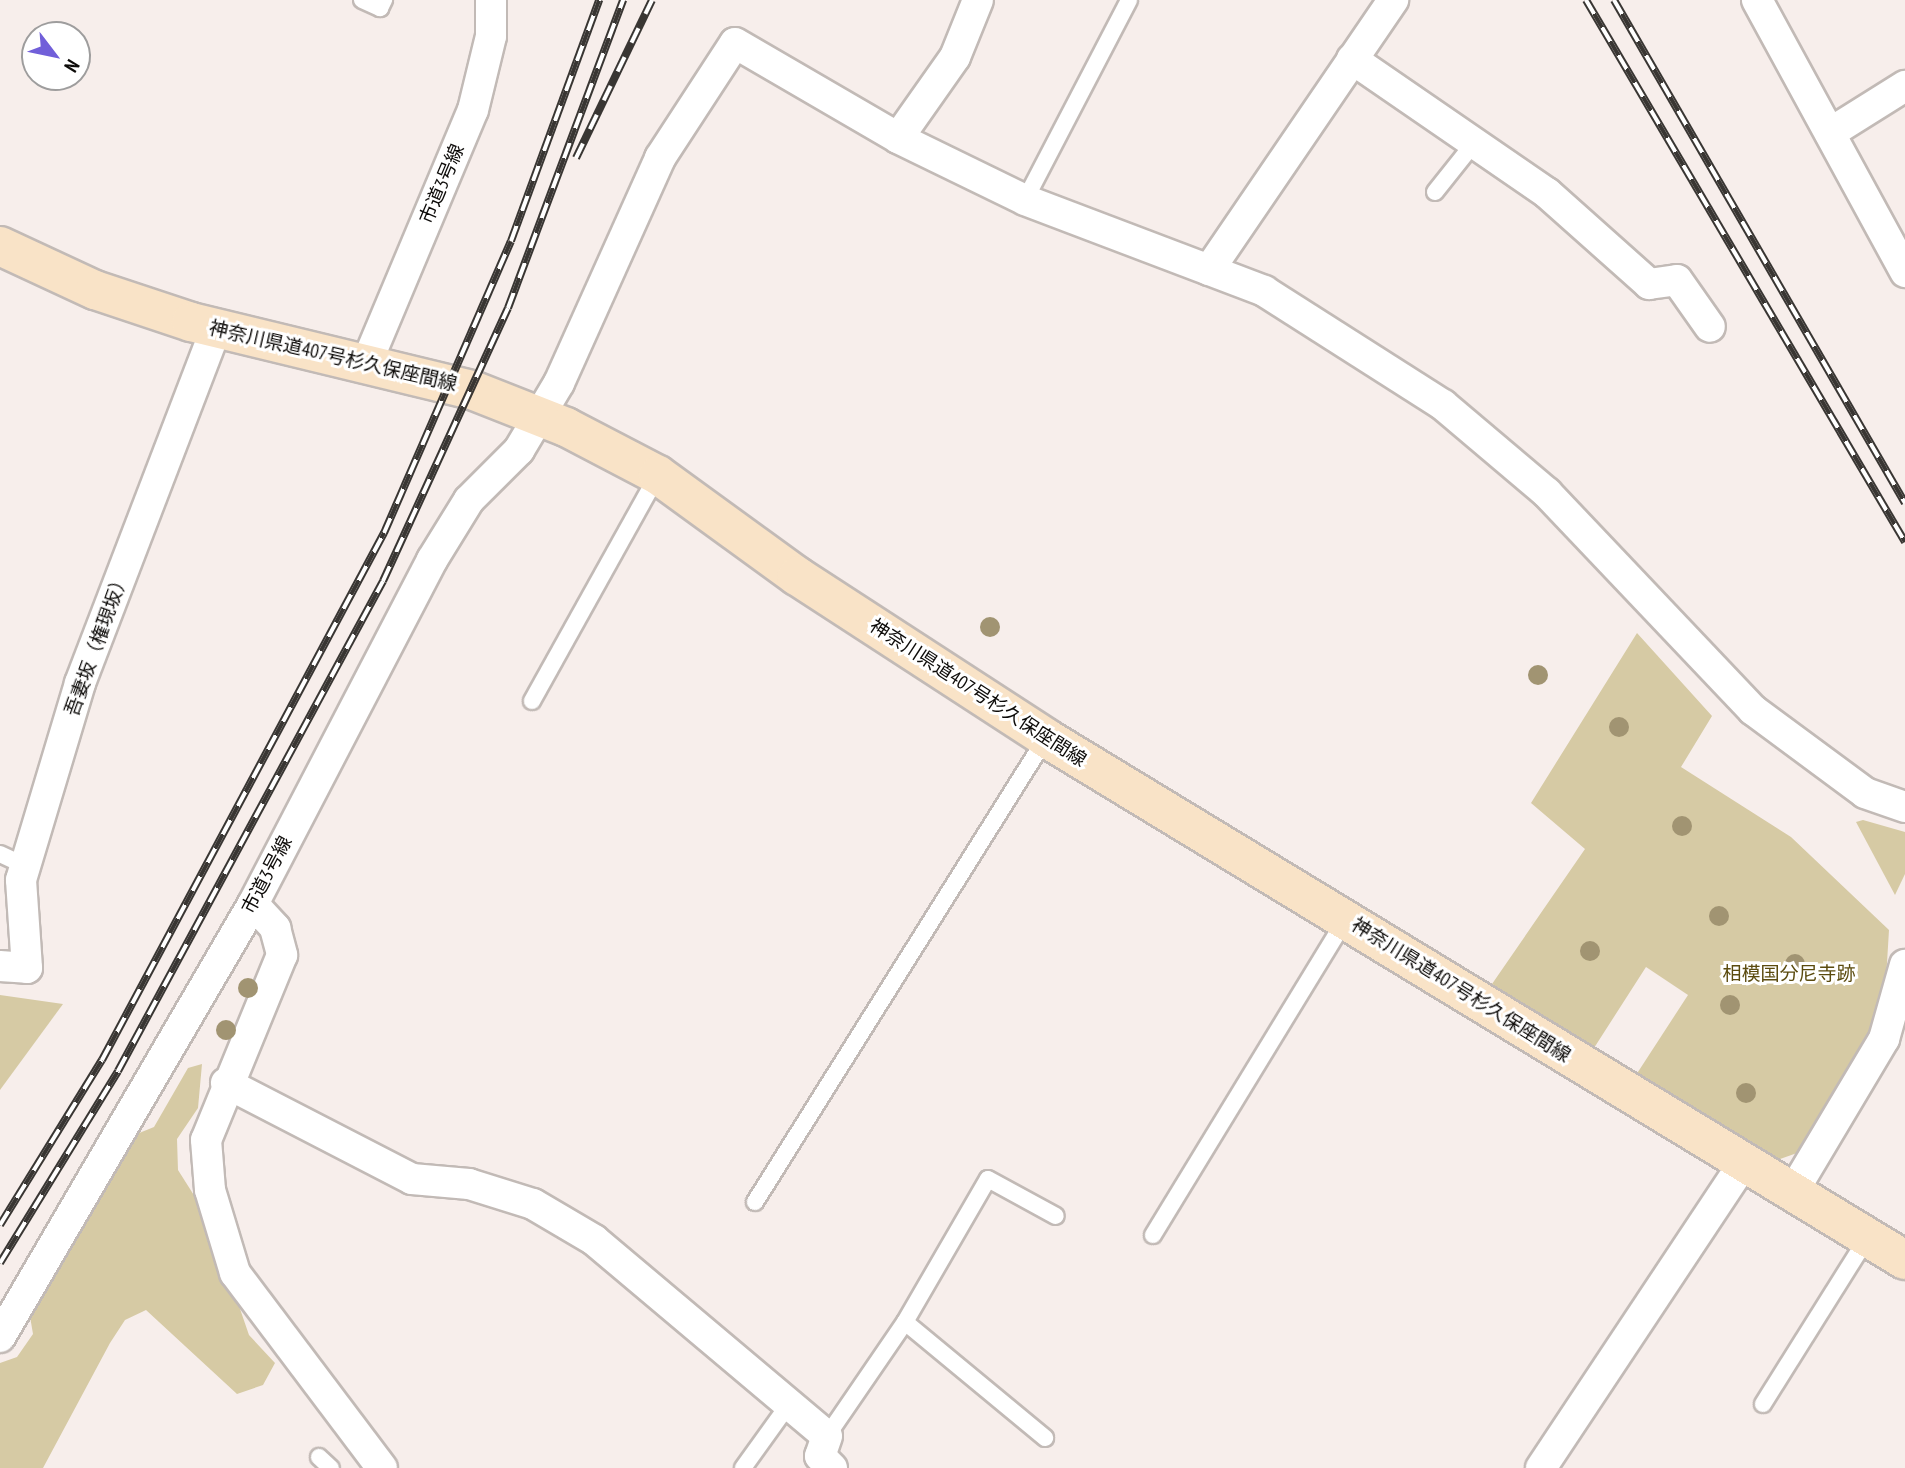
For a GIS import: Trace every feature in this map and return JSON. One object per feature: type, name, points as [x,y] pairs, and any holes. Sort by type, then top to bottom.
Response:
[{"type":"main road","name":"神奈川県道407号杉久保座間線","points":[[0,246],[95,290],[216,328],[367,362],[462,387],[536,417],[658,475],[797,576],[1046,738],[1347,918],[1791,1195],[1905,1260]]},
{"type":"street","name":"市道3号線","points":[[367,362],[473,110],[491,36],[491,0]]},
{"type":"street","points":[[978,0],[955,57],[898,138],[1025,200],[1264,291],[1443,405],[1547,493],[1753,710],[1864,793],[1905,807]]},
{"type":"street","points":[[1209,270],[1393,0]]},
{"type":"street","points":[[1757,0],[1905,272]]},
{"type":"street","name":"市道3号線","points":[[0,1337],[253,904],[432,560],[470,499],[519,450],[536,417],[559,383],[660,158],[735,43],[898,138]]},
{"type":"street","points":[[1352,59],[1547,193],[1649,284],[1677,280],[1710,327]]},
{"type":"street","points":[[1830,133],[1905,86]]},
{"type":"street","name":"吾妻坂（権現坂）","points":[[13,967],[13,860],[216,328]]},
{"type":"street","points":[[253,904],[275,929],[282,956],[226,1083],[206,1140],[210,1190],[235,1273],[382,1468]]},
{"type":"street","points":[[1791,1195],[1884,1039],[1905,965]]},
{"type":"street","points":[[226,1083],[412,1179],[469,1184],[554,1216],[594,1240],[827,1436],[820,1456],[832,1468]]},
{"type":"street","points":[[1541,1468],[1742,1165]]},
{"type":"lane","points":[[362,0],[380,8],[384,0]]},
{"type":"lane","points":[[1025,200],[1129,0]]},
{"type":"lane","points":[[1435,192],[1474,143]]},
{"type":"lane","points":[[532,701],[658,475]]},
{"type":"lane","points":[[755,1202],[1046,738]]},
{"type":"lane","points":[[1153,1235],[1347,918]]},
{"type":"lane","points":[[827,1436],[905,1322],[988,1179],[1056,1216]]},
{"type":"lane","points":[[1763,1404],[1867,1238]]},
{"type":"lane","points":[[905,1322],[1045,1438]]},
{"type":"lane","points":[[743,1468],[789,1404]]},
{"type":"green space","name":"相模国分尼寺跡","points":[[1637,633],[1712,716],[1681,767],[1791,837],[1889,930],[1884,1012],[1797,1153],[1777,1160],[1636,1075],[1688,995],[1646,967],[1594,1048],[1492,984],[1585,849],[1531,803]]},
{"type":"green space","points":[[1863,820],[1905,832],[1905,874],[1895,895],[1856,822]]},
{"type":"green space","points":[[0,995],[63,1004],[0,1090]]},
{"type":"green space","points":[[202,1064],[198,1108],[177,1139],[178,1170],[209,1219],[249,1335],[275,1363],[263,1385],[237,1394],[146,1310],[125,1320],[110,1343],[43,1468],[0,1468],[0,1363],[17,1357],[33,1334],[27,1299],[106,1188],[127,1138],[154,1127],[188,1068]]},
{"type":"railway","points":[[0,1225],[102,1060],[384,533],[511,241],[599,0]]},
{"type":"railway","points":[[0,1263],[118,1071],[383,581],[508,308],[623,0]]},
{"type":"railway","points":[[576,158],[652,0]]},
{"type":"railway","points":[[1586,0],[1905,542]]},
{"type":"railway","points":[[1614,0],[1905,503]]}]
